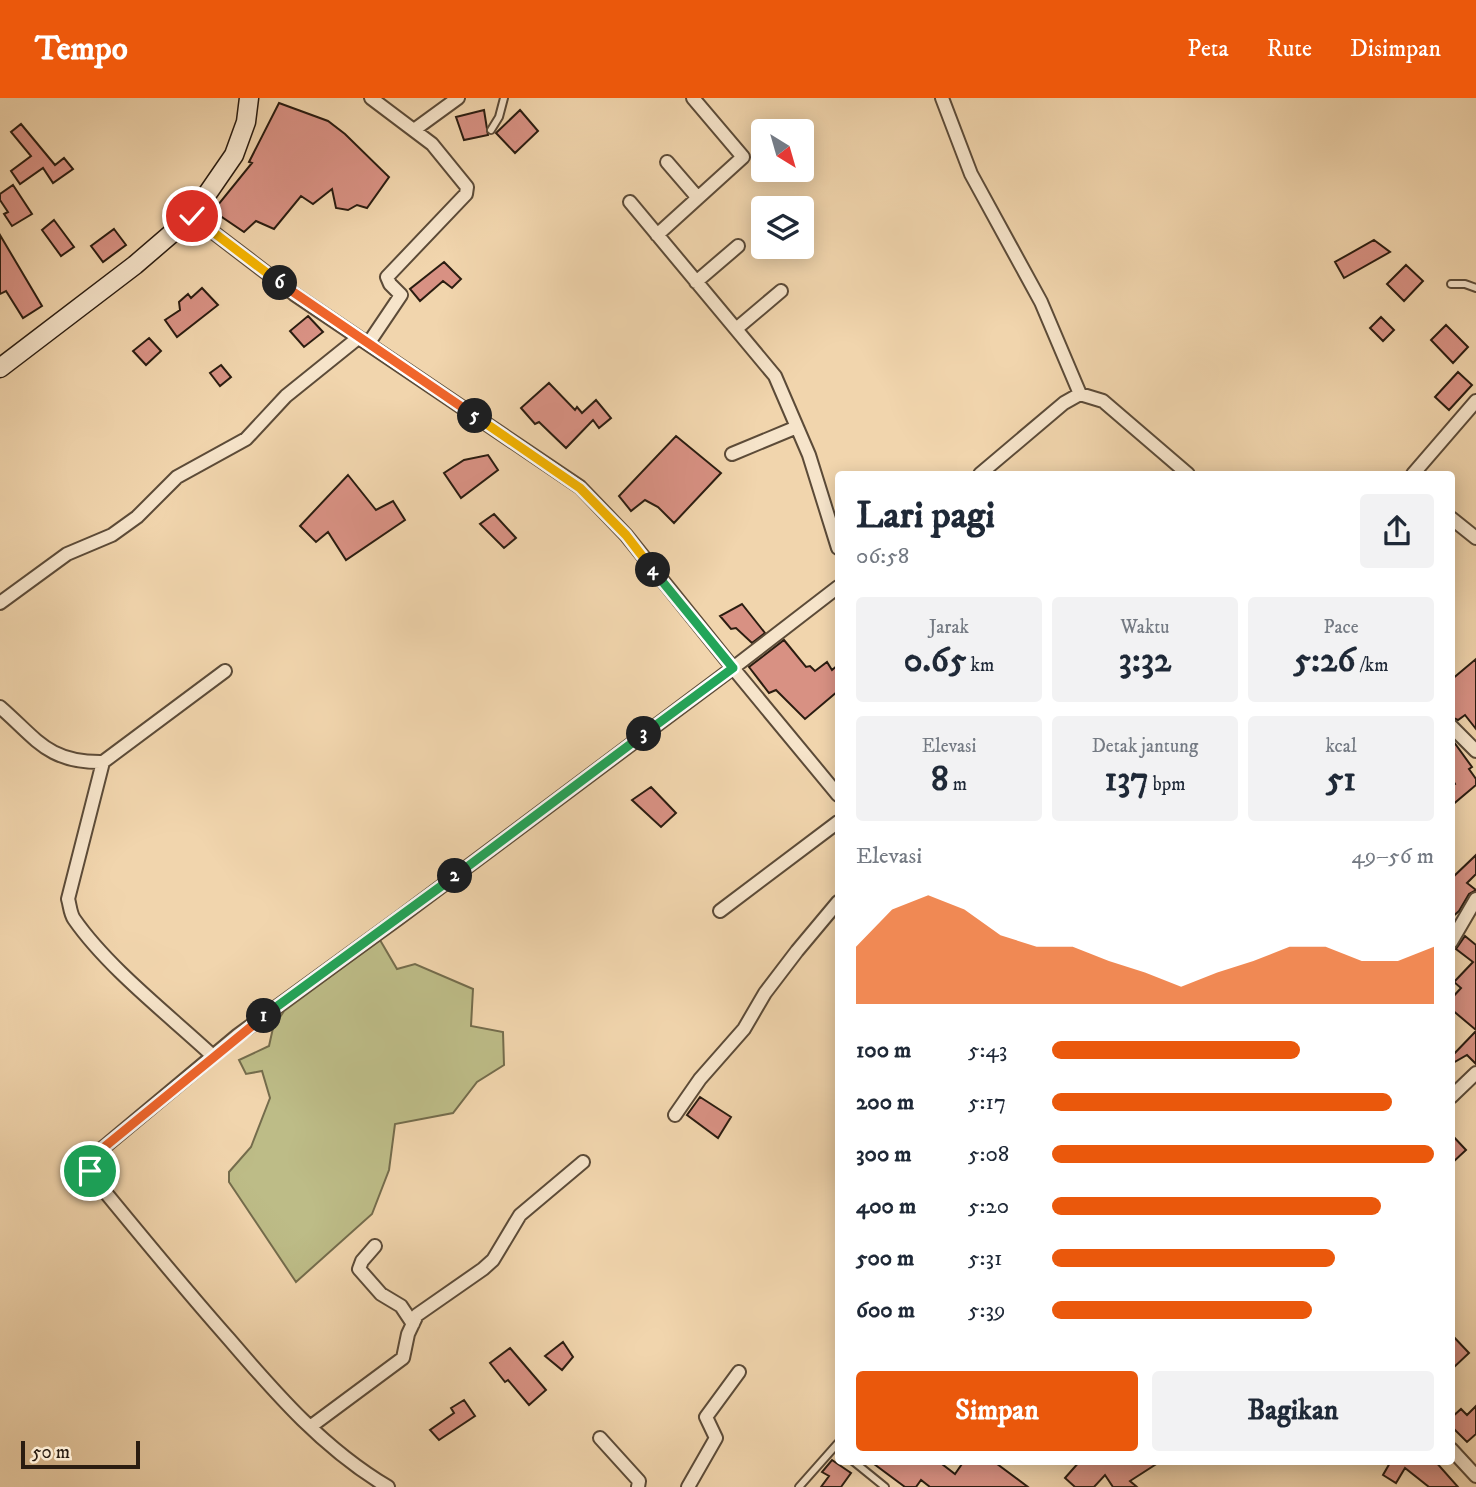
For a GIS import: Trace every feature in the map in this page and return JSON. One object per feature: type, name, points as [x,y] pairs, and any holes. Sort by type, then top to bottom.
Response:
[{"type":"main road","points":[[0,368],[135,265],[192,216],[234,155],[246,122],[249,98]]},
{"type":"street","points":[[0,603],[66,554],[112,535],[177,477],[246,439],[286,396],[363,341],[401,295],[387,277],[466,194],[467,187],[460,175],[432,144],[371,98]]},
{"type":"street","points":[[414,130],[457,98]]},
{"type":"street","points":[[657,235],[743,157],[693,98]]},
{"type":"street","points":[[942,98],[971,174],[1041,302],[1080,394]]},
{"type":"street","points":[[667,162],[698,198]]},
{"type":"street","points":[[630,202],[775,376],[809,455],[835,538]]},
{"type":"street","points":[[192,216],[294,294],[580,488],[626,535],[835,791]]},
{"type":"street","points":[[696,282],[738,246]]},
{"type":"street","points":[[736,329],[781,291]]},
{"type":"street","points":[[984,471],[1064,403],[1080,394],[1103,401],[1185,471]]},
{"type":"street","points":[[1416,471],[1476,401]]},
{"type":"street","points":[[732,454],[797,426]]},
{"type":"street","points":[[1455,521],[1476,538]]},
{"type":"street","points":[[388,1487],[354,1466],[277,1394],[173,1275],[90,1171],[89,1165],[97,1153],[213,1056],[835,589]]},
{"type":"street","points":[[0,707],[44,749],[85,762],[103,762],[225,671]]},
{"type":"street","points":[[1455,730],[1476,751]]},
{"type":"street","points":[[103,762],[68,899],[72,916],[121,970],[213,1056]]},
{"type":"street","points":[[720,911],[835,824]]},
{"type":"street","points":[[1455,935],[1476,899]]},
{"type":"street","points":[[675,1115],[700,1079],[744,1029],[765,993],[789,961],[835,906]]},
{"type":"street","points":[[1455,1093],[1476,1073]]},
{"type":"street","points":[[310,1427],[403,1357],[417,1315],[494,1259],[520,1215],[583,1162]]},
{"type":"street","points":[[375,1246],[359,1266],[362,1274],[386,1298],[401,1306],[413,1324]]},
{"type":"street","points":[[688,1487],[716,1438],[706,1417],[739,1371]]},
{"type":"street","points":[[600,1438],[639,1481],[638,1487]]},
{"type":"street","points":[[1455,1453],[1476,1476]]},
{"type":"lane","points":[[491,131],[499,117],[504,98]]},
{"type":"lane","points":[[1451,284],[1465,284],[1476,288]]},
{"type":"lane","points":[[799,1487],[835,1449]]},
{"type":"lane","points":[[858,1465],[886,1487]]},
{"type":"shaded area","points":[[380,940],[397,969],[415,964],[473,989],[471,1026],[503,1032],[504,1065],[477,1082],[453,1113],[395,1124],[389,1170],[372,1214],[296,1282],[229,1182],[229,1172],[251,1147],[270,1098],[262,1071],[246,1074],[239,1060],[269,1046],[273,1028],[284,1011]]},
{"type":"building","points":[[279,103],[328,121],[389,177],[367,208],[357,205],[348,210],[336,208],[332,189],[313,204],[301,196],[274,229],[256,221],[244,232],[213,211],[252,163],[249,162]]},
{"type":"building","points":[[484,110],[488,135],[464,140],[456,117]]},
{"type":"building","points":[[520,110],[538,131],[515,153],[496,133]]},
{"type":"building","points":[[21,124],[55,165],[64,158],[73,169],[53,183],[43,168],[20,184],[11,171],[31,156],[11,132]]},
{"type":"building","points":[[13,185],[32,214],[12,226],[4,214],[8,212],[0,200],[0,194]]},
{"type":"building","points":[[54,220],[74,247],[61,256],[42,230]]},
{"type":"building","points":[[114,229],[126,245],[103,262],[91,246]]},
{"type":"building","points":[[0,235],[42,306],[23,318],[6,291],[0,294]]},
{"type":"building","points":[[1374,240],[1390,252],[1344,278],[1335,262]]},
{"type":"building","points":[[444,262],[461,279],[452,288],[443,281],[420,301],[410,289]]},
{"type":"building","points":[[1406,265],[1423,281],[1404,301],[1387,284]]},
{"type":"building","points":[[202,288],[218,305],[177,337],[165,320],[180,310],[179,302],[188,294],[191,298]]},
{"type":"building","points":[[308,316],[323,332],[304,347],[290,331]]},
{"type":"building","points":[[1381,317],[1394,330],[1383,341],[1370,328]]},
{"type":"building","points":[[1446,325],[1468,347],[1453,363],[1431,340]]},
{"type":"building","points":[[149,338],[161,351],[146,365],[133,351]]},
{"type":"building","points":[[221,365],[231,377],[220,386],[210,373]]},
{"type":"building","points":[[1458,372],[1472,385],[1449,410],[1435,397]]},
{"type":"building","points":[[549,383],[575,410],[577,407],[582,413],[596,400],[611,418],[599,428],[593,420],[566,448],[539,422],[535,424],[521,408]]},
{"type":"building","points":[[676,436],[721,473],[674,523],[658,507],[645,500],[631,511],[619,496]]},
{"type":"building","points":[[488,455],[498,470],[461,498],[444,473],[464,460]]},
{"type":"building","points":[[348,475],[376,510],[393,501],[405,520],[346,560],[328,532],[316,542],[300,526]]},
{"type":"building","points":[[494,514],[516,538],[504,548],[480,524]]},
{"type":"building","points":[[742,604],[765,633],[752,643],[736,628],[731,629],[720,616]]},
{"type":"building","points":[[784,640],[806,667],[810,666],[815,671],[827,662],[832,670],[835,668],[835,694],[805,719],[776,690],[769,693],[749,667]]},
{"type":"building","points":[[1476,659],[1476,729],[1465,715],[1458,720],[1455,719],[1455,677]]},
{"type":"building","points":[[1455,744],[1472,767],[1469,769],[1476,779],[1476,785],[1455,803]]},
{"type":"building","points":[[651,787],[676,813],[661,827],[632,800]]},
{"type":"building","points":[[1476,855],[1476,874],[1467,883],[1476,890],[1469,894],[1455,914],[1455,875]]},
{"type":"building","points":[[1465,936],[1476,945],[1476,1030],[1455,1012],[1455,995],[1461,988],[1455,981],[1473,962],[1456,949]]},
{"type":"building","points":[[1476,1031],[1476,1064],[1467,1055],[1455,1062],[1455,1053]]},
{"type":"building","points":[[700,1097],[731,1117],[718,1138],[687,1115]]},
{"type":"building","points":[[1455,1138],[1466,1150],[1455,1160]]},
{"type":"building","points":[[1455,1338],[1469,1353],[1455,1366]]},
{"type":"building","points":[[563,1342],[573,1357],[562,1370],[545,1356]]},
{"type":"building","points":[[510,1348],[546,1390],[529,1405],[490,1363]]},
{"type":"building","points":[[464,1400],[475,1416],[439,1440],[430,1430],[454,1413],[451,1408]]},
{"type":"building","points":[[1476,1406],[1476,1434],[1467,1442],[1455,1430],[1455,1414],[1461,1409],[1467,1415]]},
{"type":"building","points":[[832,1460],[835,1465],[851,1473],[841,1487],[821,1487],[829,1476],[822,1472]]},
{"type":"building","points":[[875,1465],[943,1465],[955,1474],[961,1465],[998,1465],[1028,1487],[930,1487],[921,1480],[916,1487],[905,1487]]},
{"type":"building","points":[[1076,1465],[1155,1465],[1130,1481],[1137,1487],[1113,1487],[1105,1475],[1094,1487],[1075,1487],[1065,1478]]},
{"type":"building","points":[[1389,1465],[1439,1465],[1458,1487],[1429,1487],[1405,1468],[1396,1483],[1383,1475]]},
{"type":"route","points":[[90,1171],[89,1165],[97,1153],[238,1035],[733,668],[626,535],[580,488],[394,359],[294,294],[192,216]]}]
